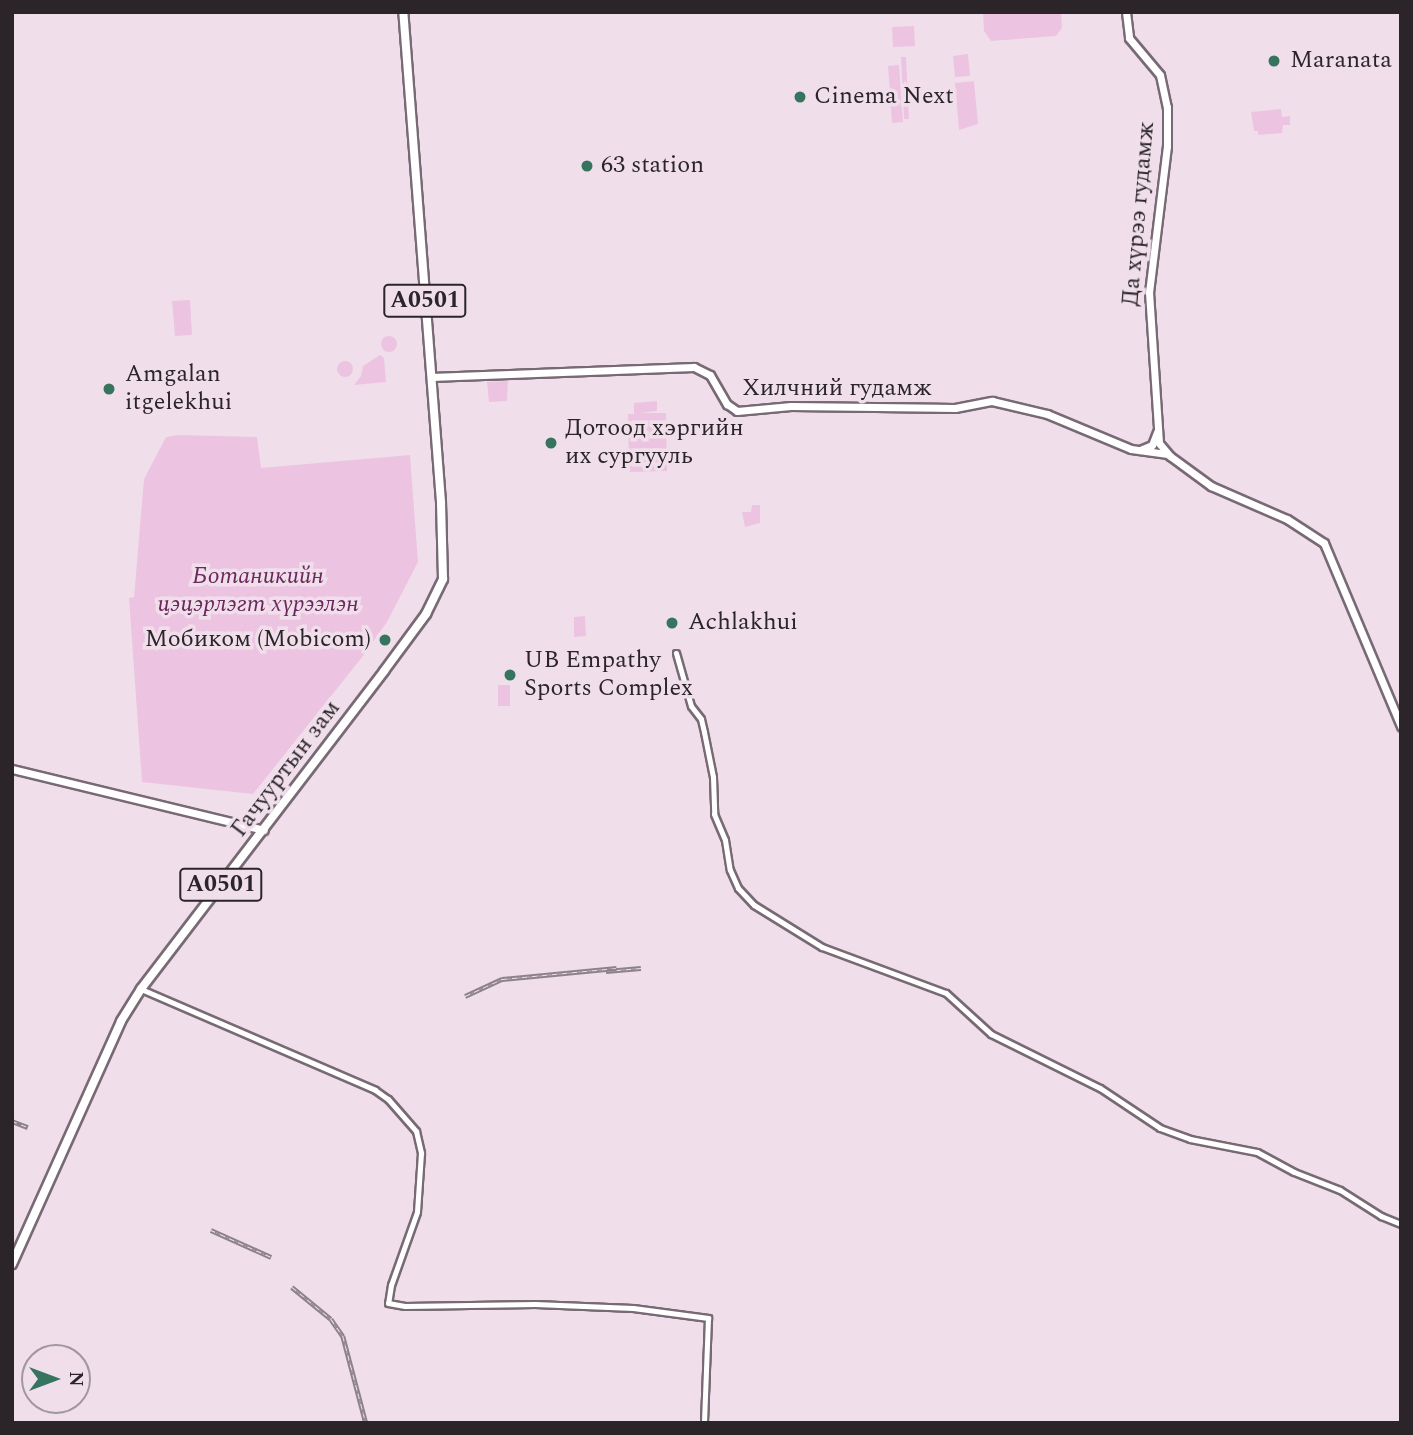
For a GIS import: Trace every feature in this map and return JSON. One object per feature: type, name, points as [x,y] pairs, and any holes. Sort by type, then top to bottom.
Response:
[{"type":"highway","name":"A0501","points":[[403,12],[431,377]]},
{"type":"highway","name":"Гачууртын зам","points":[[12,1264],[121,1021],[141,989],[426,614],[439,590],[445,571],[431,377]]},
{"type":"main road","name":"Да хүрээ гудамж","points":[[1126,12],[1129,38],[1160,75],[1167,107],[1166,155],[1149,284],[1157,444],[1211,486],[1296,524],[1326,545],[1401,726]]},
{"type":"main road","name":"Хилчний гудамж","points":[[431,377],[694,367],[710,375],[727,404],[737,411],[791,406],[955,408],[992,401],[1046,414],[1137,451],[1168,454]]},
{"type":"main road","points":[[1137,451],[1157,444]]},
{"type":"main road","points":[[12,769],[264,830]]},
{"type":"street","points":[[676,653],[691,706],[701,719],[713,777],[714,814],[725,840],[732,876],[754,905],[822,947],[946,993],[991,1034],[1100,1088],[1160,1128],[1190,1139],[1263,1154],[1293,1172],[1348,1195],[1381,1216],[1401,1224]]},
{"type":"street","points":[[141,989],[374,1090],[388,1100],[416,1131],[421,1153],[417,1212],[391,1285],[388,1303],[405,1306],[536,1304],[633,1308],[708,1318],[704,1423]]},
{"type":"green space","points":[[983,12],[1061,12],[1062,28],[1056,36],[991,41],[984,31]]},
{"type":"green space","points":[[914,26],[915,46],[893,47],[892,27]]},
{"type":"green space","points":[[968,54],[970,76],[955,77],[953,56]]},
{"type":"green space","points":[[901,57],[906,57],[909,119],[904,119]]},
{"type":"green space","points":[[899,65],[903,122],[892,123],[888,66]]},
{"type":"green space","points":[[974,81],[978,124],[959,130],[955,83]]},
{"type":"green space","points":[[1281,109],[1282,117],[1290,116],[1290,125],[1283,125],[1282,133],[1258,135],[1258,131],[1254,131],[1251,112]]},
{"type":"green space","points":[[190,300],[192,335],[175,336],[172,301]]},
{"type":"green space","points":[[386,336],[392,336],[397,344],[395,350],[386,352],[381,347],[381,341]]},
{"type":"green space","points":[[380,355],[384,358],[386,382],[354,385],[361,376],[363,366]]},
{"type":"green space","points":[[342,361],[348,361],[353,369],[351,375],[342,377],[337,372],[337,366]]},
{"type":"green space","points":[[508,381],[507,401],[489,402],[487,382]]},
{"type":"green space","points":[[657,401],[657,411],[639,413],[666,413],[667,471],[629,472],[628,414],[634,414],[634,403]]},
{"type":"green space","name":"Ботаникийн цэцэрлэгт хүрээлэн","points":[[166,437],[257,437],[261,468],[410,455],[418,562],[387,622],[363,656],[253,794],[142,782],[129,598],[134,597],[144,479]]},
{"type":"green space","points":[[752,505],[760,505],[760,523],[745,527],[742,512],[751,512]]},
{"type":"green space","points":[[585,616],[586,636],[574,637],[574,617]]},
{"type":"green space","points":[[498,685],[510,685],[510,706],[498,706]]},
{"type":"railway","points":[[465,996],[502,979],[616,968]]},
{"type":"railway","points":[[606,971],[641,968]]},
{"type":"railway","points":[[12,1121],[28,1127]]},
{"type":"railway","points":[[211,1230],[271,1257]]},
{"type":"railway","points":[[292,1287],[331,1319],[343,1336],[366,1423]]},
{"type":"place","name":"Maranata","points":[[1274,61]]},
{"type":"place","name":"Cinema Next","points":[[800,97]]},
{"type":"place","name":"63 station","points":[[587,166]]},
{"type":"place","name":"Amgalan itgelekhui","points":[[109,389]]},
{"type":"place","name":"Дотоод хэргийн их сургууль","points":[[551,443]]},
{"type":"place","name":"Achlakhui","points":[[672,623]]},
{"type":"place","name":"Мобиком (Mobicom)","points":[[385,640]]},
{"type":"place","name":"UB Empathy Sports Complex","points":[[510,675]]}]
